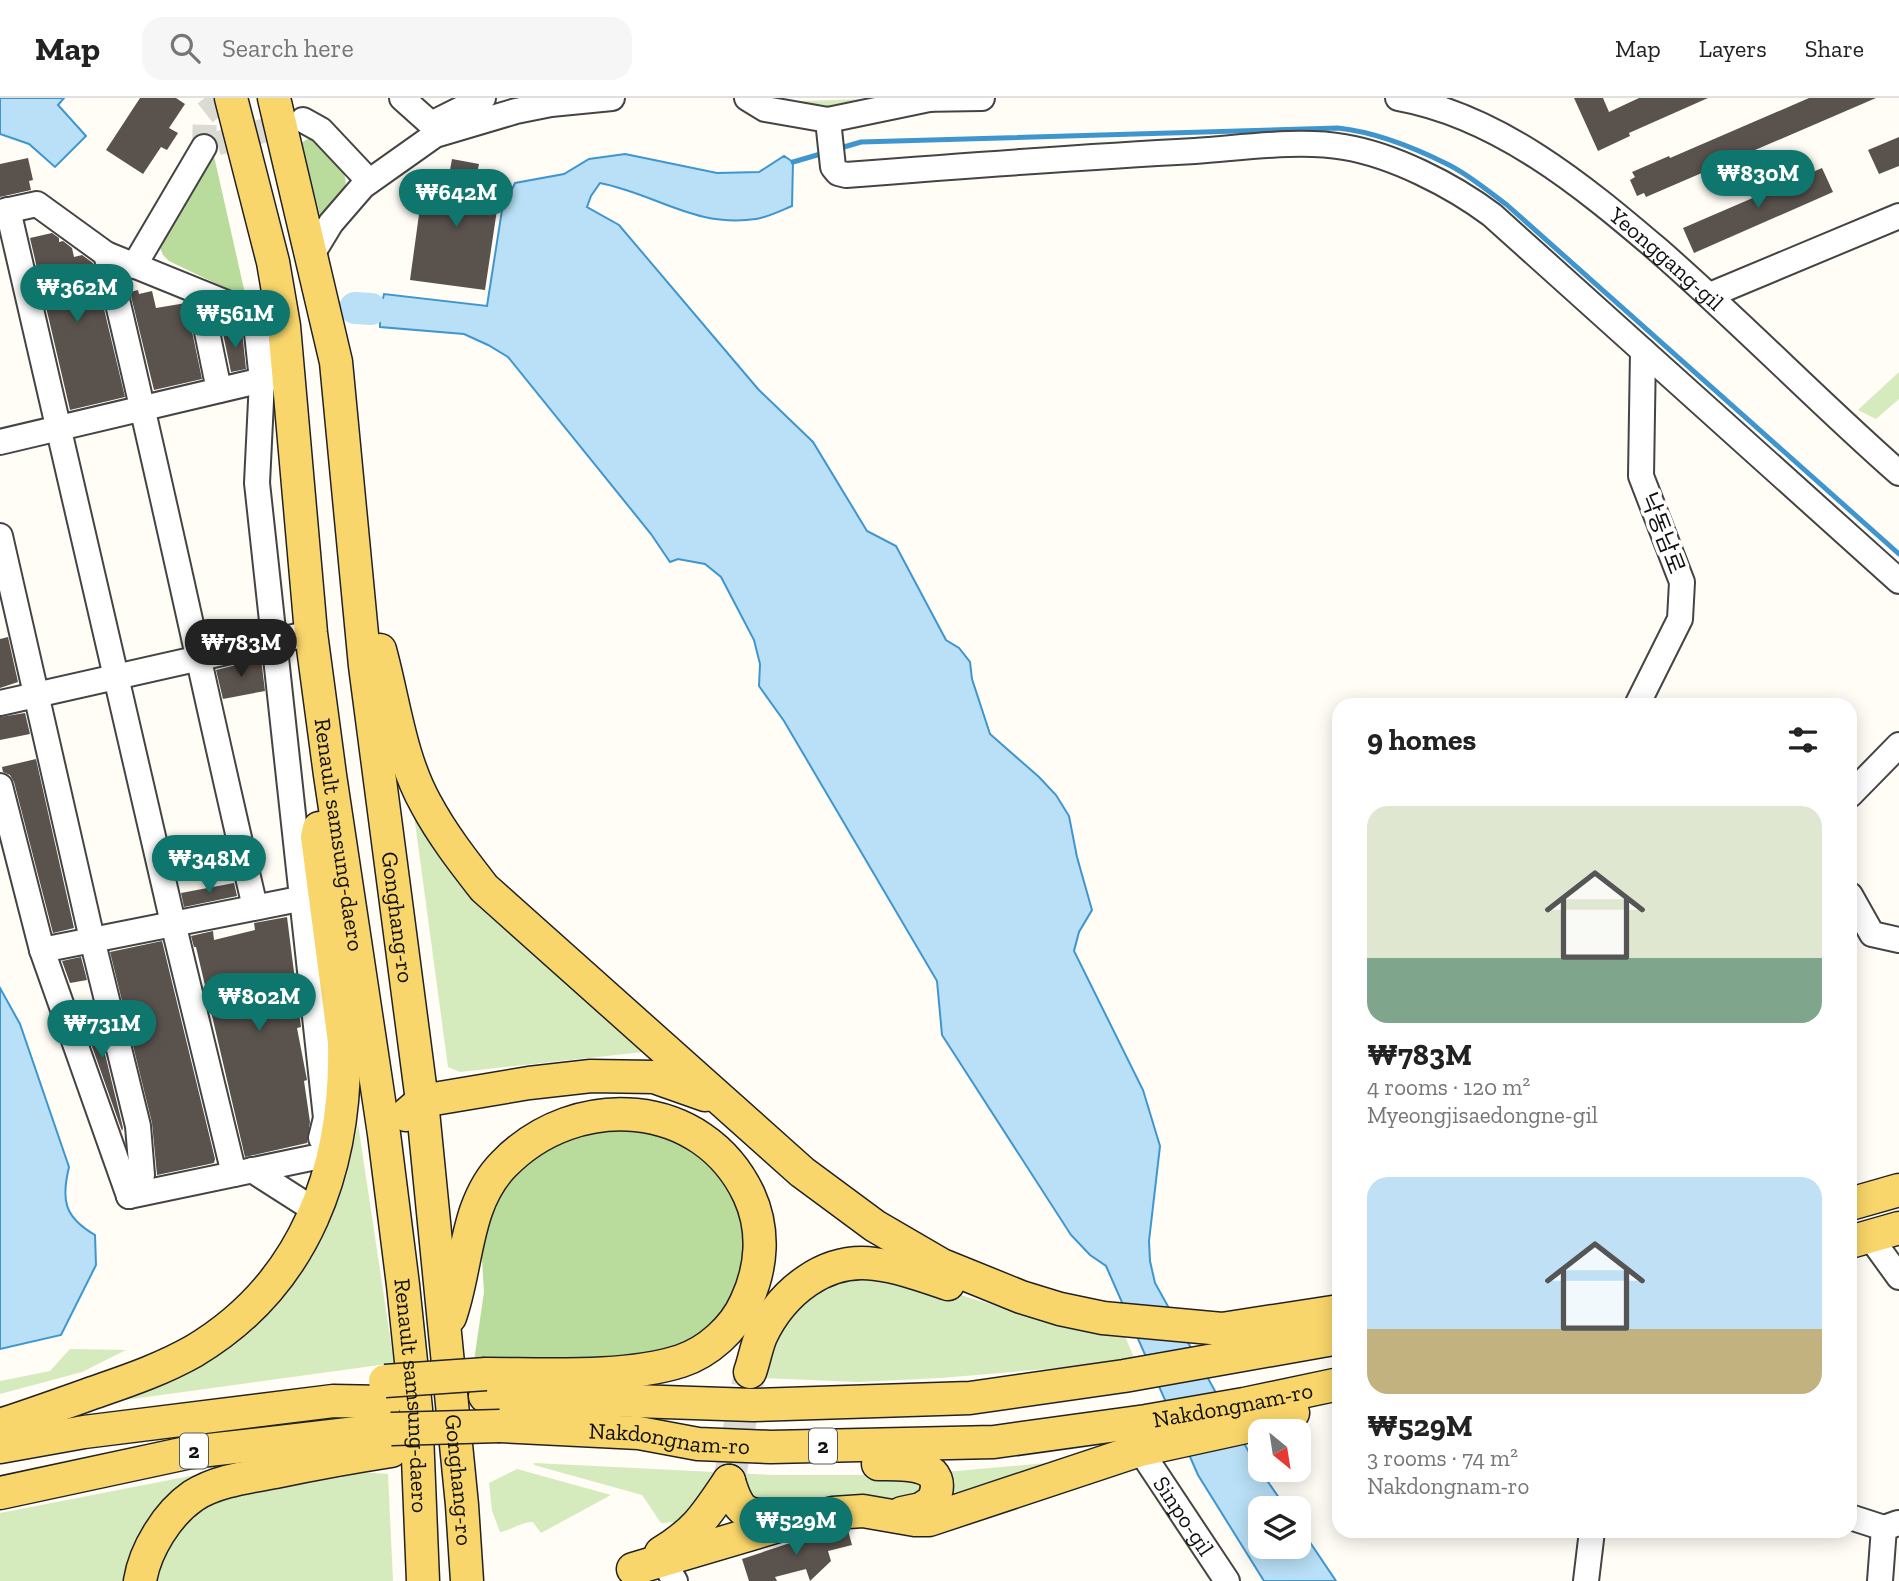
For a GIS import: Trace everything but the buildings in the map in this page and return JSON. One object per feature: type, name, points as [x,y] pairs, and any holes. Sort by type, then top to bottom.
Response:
[{"type":"main road","name":"Renault samsung-daero","points":[[234,109],[273,262],[284,326],[276,377],[330,775],[384,1134],[416,1409],[421,1549]]},
{"type":"main road","points":[[285,109],[311,256]]},
{"type":"main road","name":"Gonghang-ro","points":[[311,256],[336,362],[366,666],[422,1101],[468,1578]]},
{"type":"main road","points":[[356,563],[407,757],[425,803],[459,856],[484,888],[802,1172],[875,1226],[942,1265],[1021,1297],[1060,1309],[1225,1343],[1332,1313]]},
{"type":"main road","points":[[0,1424],[158,1370],[225,1330],[277,1279],[316,1211],[326,1154],[345,1077],[344,1042],[317,837],[330,775]]},
{"type":"main road","points":[[384,1134],[422,1101],[529,1083],[591,1076],[654,1077],[719,1100]]},
{"type":"main road","points":[[445,1331],[459,1292],[471,1224],[483,1194],[502,1165],[529,1143],[558,1126],[589,1116],[617,1113],[656,1118],[683,1127],[705,1140],[725,1157],[740,1176],[753,1204],[760,1232],[760,1260],[754,1285],[743,1310],[711,1346],[683,1360],[659,1366],[485,1385]]},
{"type":"main road","points":[[1857,1202],[1899,1190]]},
{"type":"main road","points":[[750,1372],[761,1336],[778,1310],[798,1287],[839,1265],[873,1263],[920,1274],[980,1295],[1021,1297]]},
{"type":"main road","name":"Nakdongnam-ro","points":[[0,1493],[191,1452],[388,1416],[485,1385],[790,1405],[970,1398],[1124,1376],[1225,1343],[1332,1338]]},
{"type":"main road","name":"Nakdongnam-ro","points":[[0,1447],[84,1432],[332,1401],[388,1416],[499,1436],[639,1433],[698,1444],[771,1447],[1148,1439],[1247,1415],[1332,1386]]},
{"type":"main road","points":[[1247,1415],[1332,1402]]},
{"type":"main road","points":[[140,1581],[155,1539],[174,1513],[194,1496],[219,1484],[247,1477],[388,1416]]},
{"type":"main road","points":[[651,1577],[720,1544],[808,1518],[848,1511],[929,1520],[1148,1439]]},
{"type":"main road","points":[[771,1447],[802,1463],[916,1464],[930,1471],[936,1484],[933,1501],[920,1509],[886,1516]]},
{"type":"main road","points":[[651,1577],[702,1522],[729,1481],[737,1506],[745,1511],[808,1518]]},
{"type":"main road","points":[[416,1581],[421,1549]]},
{"type":"main road","name":"Gonghang-ro","points":[[421,1549],[424,1581]]},
{"type":"street","points":[[402,98],[426,134]]},
{"type":"street","points":[[426,134],[445,98]]},
{"type":"street","points":[[311,256],[331,223],[369,181],[426,134],[483,98]]},
{"type":"street","points":[[426,134],[551,104],[612,98]]},
{"type":"street","points":[[747,98],[765,109],[828,120],[926,99],[982,98]]},
{"type":"street","name":"Yeonggang-gil","points":[[1400,98],[1435,106],[1499,134],[1572,179],[1710,295],[1899,473]]},
{"type":"street","points":[[285,109],[321,130],[369,181]]},
{"type":"street","points":[[828,120],[833,167],[838,173],[846,175],[1054,158],[1312,144],[1344,147],[1399,164],[1476,203],[1899,581]]},
{"type":"street","points":[[134,265],[205,147]]},
{"type":"street","points":[[284,326],[106,254],[37,204],[4,211],[58,428],[173,923],[243,1172],[316,1211]]},
{"type":"street","points":[[1710,295],[1899,216]]},
{"type":"street","points":[[106,254],[255,907]]},
{"type":"street","points":[[199,293],[219,390]]},
{"type":"street","points":[[129,1196],[326,1154],[326,1118],[304,898],[257,483],[276,377],[255,315]]},
{"type":"street","name":"낙동남로","points":[[1640,698],[1680,619],[1682,582],[1641,476],[1643,351]]},
{"type":"street","points":[[0,442],[276,377]]},
{"type":"street","points":[[0,536],[92,939],[138,1126],[142,1175],[129,1196]]},
{"type":"street","points":[[0,703],[311,633]]},
{"type":"street","points":[[1857,788],[1899,746]]},
{"type":"street","points":[[0,786],[42,950],[129,1196]]},
{"type":"street","points":[[42,950],[304,898]]},
{"type":"street","points":[[1857,907],[1872,934],[1899,940]]},
{"type":"street","points":[[1873,1236],[1899,1277]]},
{"type":"street","name":"Sinpo-gil","points":[[1148,1439],[1227,1581]]},
{"type":"street","points":[[1857,1518],[1892,1525],[1880,1581]]},
{"type":"street","points":[[1586,1581],[1591,1538]]},
{"type":"green space","points":[[866,100],[828,112],[771,102]]},
{"type":"green space","points":[[313,136],[341,168],[346,183],[342,195],[322,223],[301,143]]},
{"type":"green space","points":[[214,156],[246,298],[169,261],[159,245],[205,157]]},
{"type":"green space","points":[[1899,372],[1899,399],[1876,419],[1858,410]]},
{"type":"green space","points":[[414,815],[468,889],[643,1052],[460,1072],[448,1067]]},
{"type":"green space","points":[[358,1124],[394,1363],[125,1400],[269,1311],[292,1283],[326,1229],[347,1174]]},
{"type":"green space","points":[[600,1125],[675,1135],[738,1189],[752,1251],[716,1330],[656,1359],[474,1361],[484,1292],[481,1242],[485,1224],[510,1175],[535,1152]]},
{"type":"green space","points":[[852,1273],[917,1282],[1027,1315],[1123,1331],[1134,1358],[1116,1363],[941,1378],[859,1382],[759,1378],[793,1301]]},
{"type":"green space","points":[[70,1349],[126,1350],[82,1372],[0,1394],[0,1381],[50,1371]]},
{"type":"green space","points":[[1080,1460],[947,1509],[945,1472]]},
{"type":"green space","points":[[534,1463],[773,1475],[908,1475],[924,1483],[916,1500],[759,1510],[720,1477],[678,1522],[661,1523],[642,1495]]},
{"type":"green space","points":[[517,1469],[611,1495],[541,1533],[533,1522],[500,1532],[492,1511],[489,1483]]},
{"type":"green space","points":[[211,1472],[129,1581],[0,1581],[0,1513]]},
{"type":"green space","points":[[361,1472],[388,1474],[393,1581],[154,1581],[163,1551],[182,1524],[205,1505],[238,1493],[322,1475],[339,1478]]},
{"type":"water","points":[[0,98],[64,98],[58,105],[86,136],[55,167],[29,144],[0,134]]},
{"type":"water","points":[[625,154],[717,173],[759,172],[784,156],[793,162],[792,206],[760,218],[714,219],[600,183],[587,207],[619,225],[758,389],[813,442],[867,531],[896,546],[946,640],[959,648],[970,662],[972,679],[990,734],[1039,777],[1056,795],[1069,816],[1092,910],[1079,932],[1074,951],[1143,1090],[1160,1146],[1149,1241],[1155,1283],[1248,1450],[1248,1482],[1268,1482],[1278,1496],[1248,1496],[1248,1555],[1198,1475],[1106,1266],[1090,1255],[1071,1235],[942,1035],[937,981],[784,721],[759,686],[760,664],[754,640],[721,577],[705,564],[678,559],[670,562],[651,534],[508,357],[464,334],[380,327],[384,294],[487,306],[502,210],[515,183],[564,174],[589,159]]},
{"type":"water","points":[[0,988],[20,1024],[69,1167],[65,1189],[67,1207],[77,1221],[95,1235],[96,1265],[61,1335],[0,1349]]},
{"type":"water","points":[[1311,1544],[1336,1581],[1264,1581],[1250,1559],[1311,1559]]},
{"type":"waterway","points":[[837,149],[861,142],[1338,128],[1366,133],[1407,146],[1455,168],[1507,205],[1899,554]]},
{"type":"waterway","points":[[793,162],[824,153]]},
{"type":"waterway","points":[[355,308],[371,309]]},
{"type":"tunnel","points":[[224,98],[205,113],[204,147],[295,122]]},
{"type":"tunnel","points":[[729,1481],[749,1377]]}]
